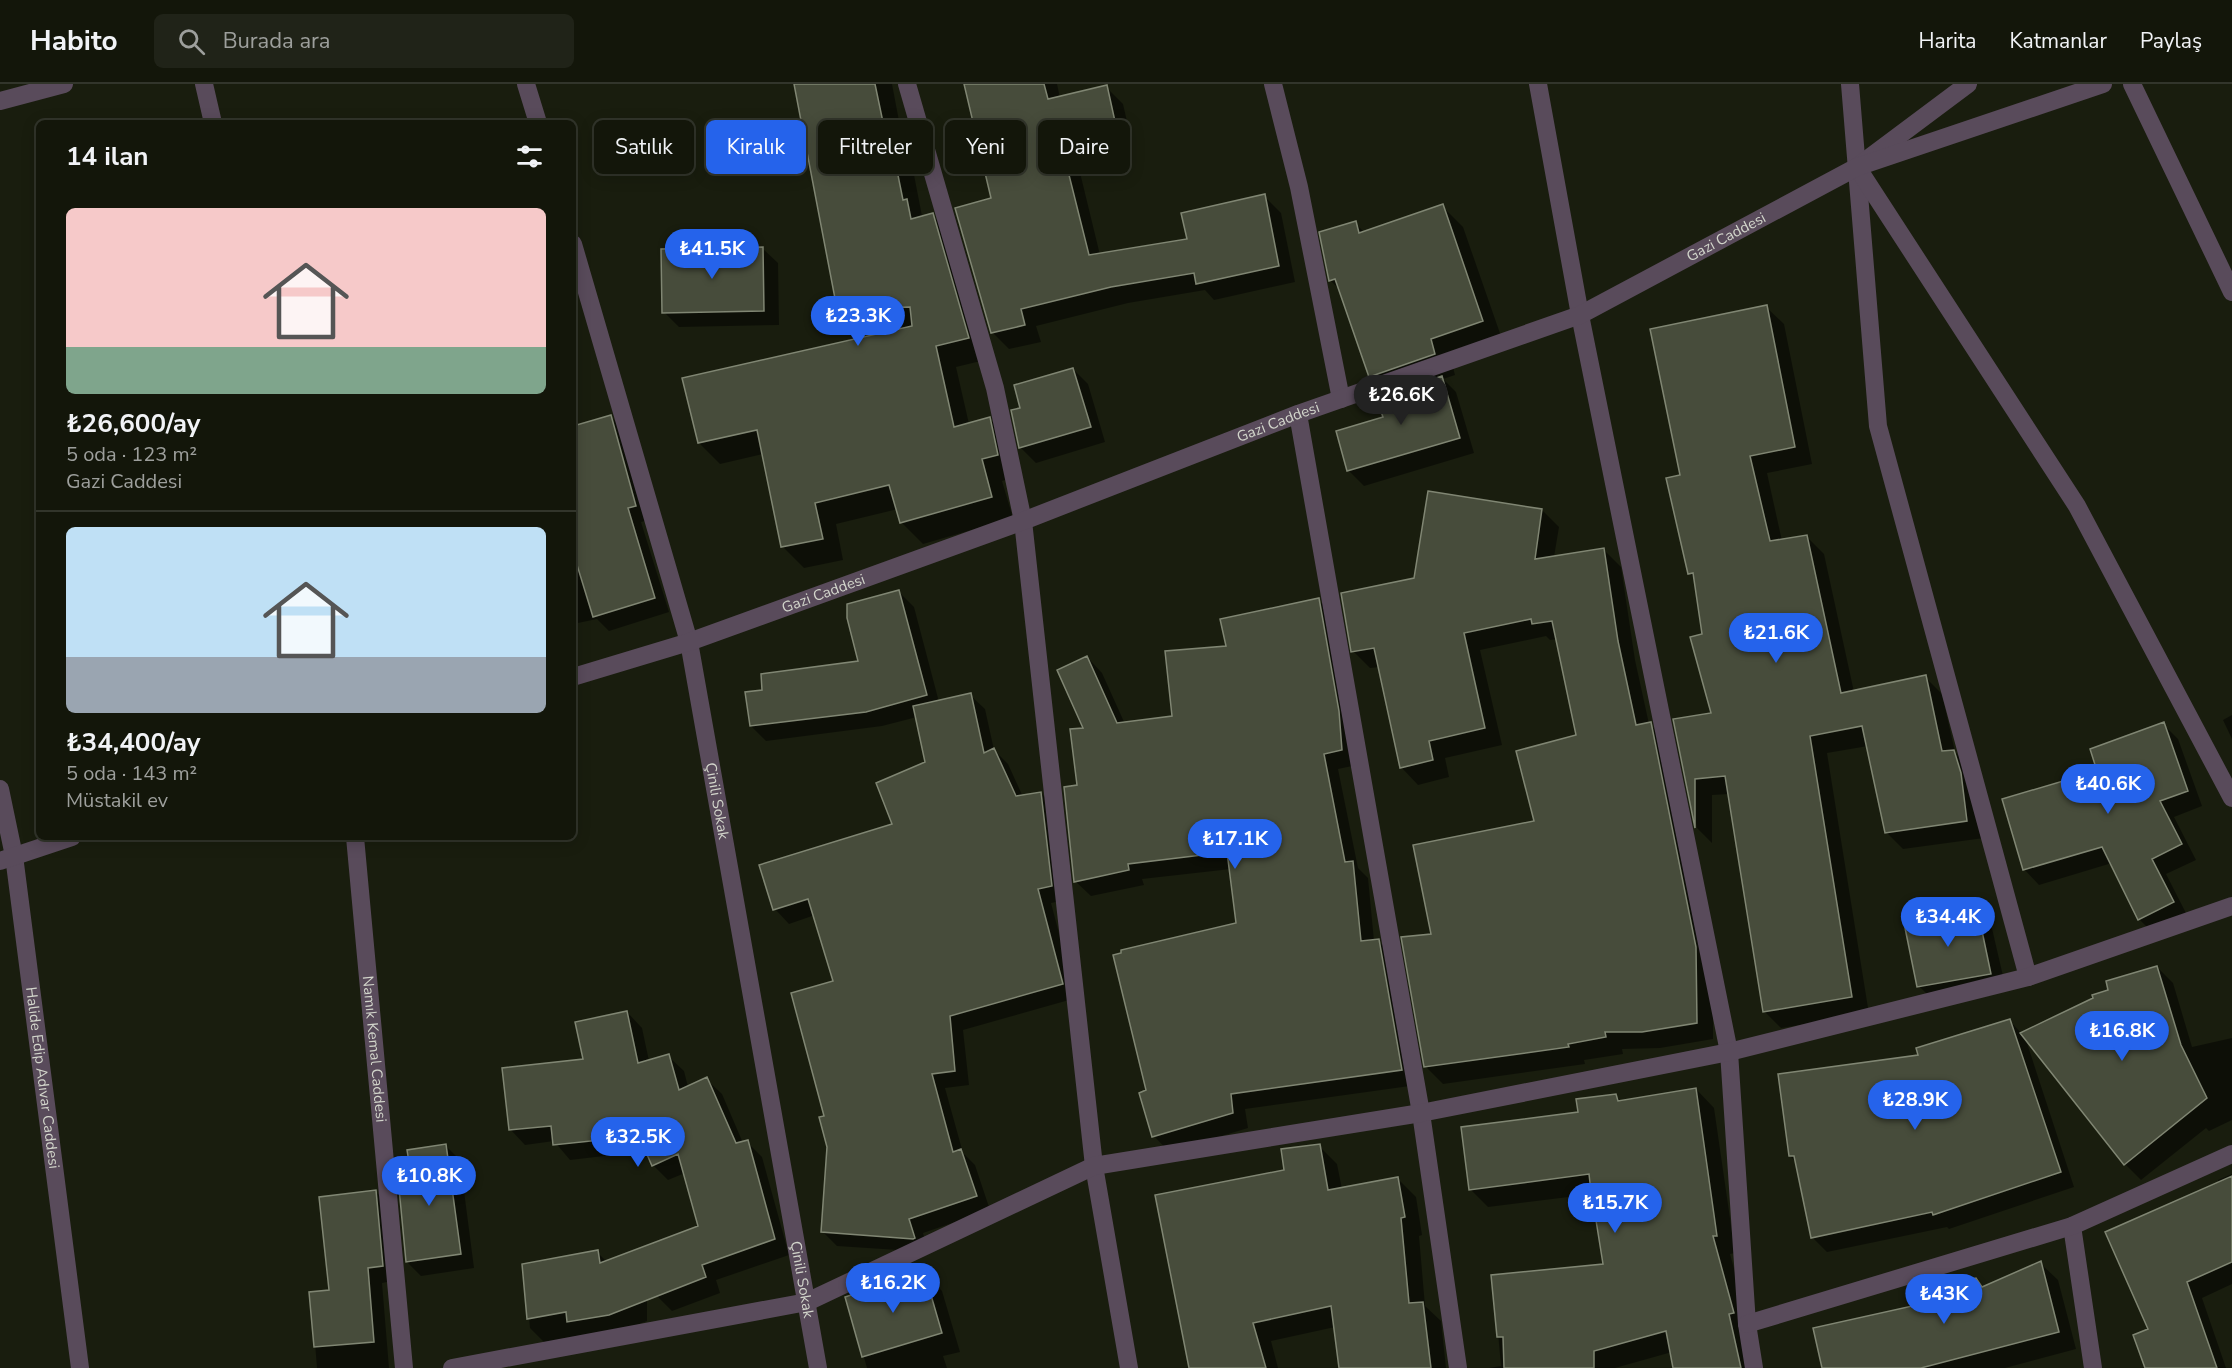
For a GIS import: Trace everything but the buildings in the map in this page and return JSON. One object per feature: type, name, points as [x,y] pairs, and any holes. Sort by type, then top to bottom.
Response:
[{"type":"street","points":[[0,101],[64,84]]},
{"type":"street","points":[[204,84],[212,120]]},
{"type":"street","points":[[526,84],[537,120]]},
{"type":"street","points":[[908,84],[995,388],[1023,521],[1094,1166],[1129,1368]]},
{"type":"street","points":[[1274,84],[1299,187],[1341,399]]},
{"type":"street","points":[[1538,84],[1580,315],[1729,1052],[1747,1324],[1754,1368]]},
{"type":"street","points":[[1850,84],[1878,426],[2028,977]]},
{"type":"street","points":[[1857,167],[1968,84]]},
{"type":"street","name":"Gazi Caddesi","points":[[576,676],[689,642],[1023,521],[1298,414],[1580,315],[1857,167],[2103,84]]},
{"type":"street","points":[[2132,84],[2232,291]]},
{"type":"street","points":[[1857,167],[2077,506],[2232,798]]},
{"type":"street","name":"Çinili Sokak","points":[[576,254],[689,642],[818,1368]]},
{"type":"street","points":[[1298,414],[1422,1113],[1458,1368]]},
{"type":"street","name":"Halide Edip Adıvar Caddesi","points":[[0,789],[7,858],[80,1368]]},
{"type":"street","points":[[7,858],[63,840]]},
{"type":"street","name":"Namık Kemal Caddesi","points":[[355,840],[404,1368]]},
{"type":"street","points":[[452,1368],[807,1302],[1094,1166],[1422,1113],[1729,1052],[2028,977],[2232,906]]},
{"type":"street","points":[[1747,1324],[2072,1226],[2232,1154]]},
{"type":"street","points":[[2072,1226],[2093,1368]]}]
